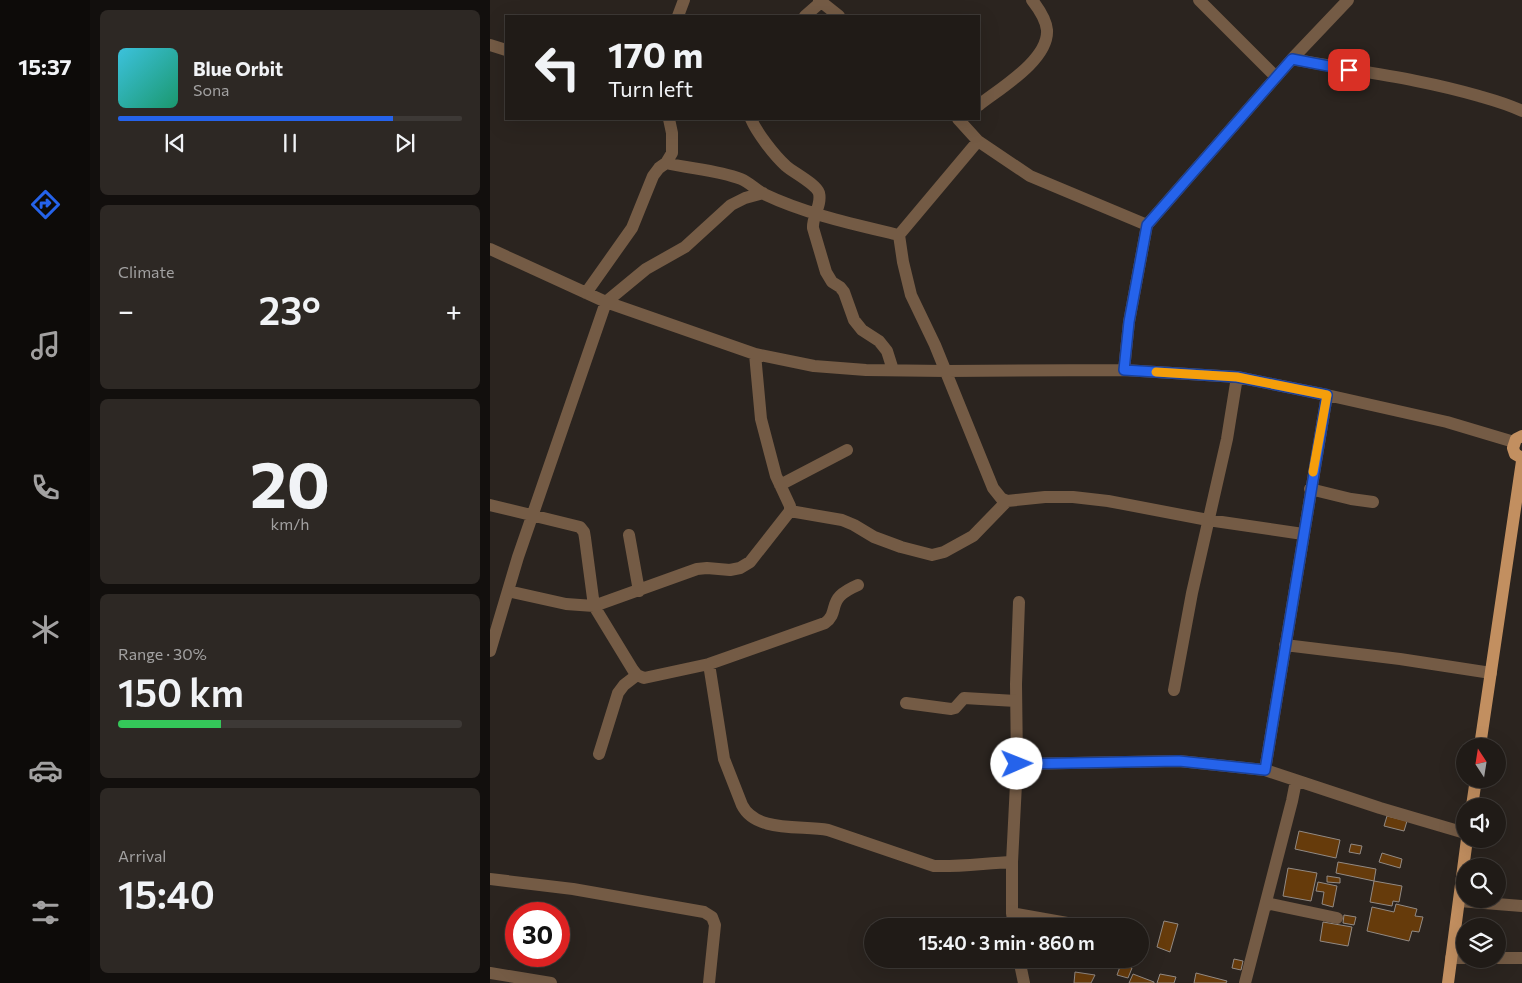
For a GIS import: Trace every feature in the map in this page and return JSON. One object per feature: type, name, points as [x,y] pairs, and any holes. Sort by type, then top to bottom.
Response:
[{"type":"main road","points":[[1481,738],[1522,460],[1513,451],[1518,439]]},
{"type":"main road","points":[[1448,983],[1458,908]]},
{"type":"street","points":[[678,15],[684,0]]},
{"type":"street","points":[[980,104],[1037,58],[1046,42],[1047,31],[1044,18],[1032,0]]},
{"type":"street","points":[[1199,0],[1276,77]]},
{"type":"street","points":[[806,15],[820,1],[838,15]]},
{"type":"street","points":[[1124,370],[1129,322],[1147,225],[1340,3]]},
{"type":"street","points":[[490,45],[505,50]]},
{"type":"street","points":[[1292,59],[1420,81],[1466,92],[1513,106],[1522,111]]},
{"type":"street","points":[[586,292],[632,228],[654,176],[672,153],[672,133],[669,120]]},
{"type":"street","points":[[752,120],[760,134],[784,164],[814,186],[818,192],[819,199],[813,228],[826,272],[832,282],[844,292],[854,320],[862,330],[879,341],[887,351],[893,370]]},
{"type":"street","points":[[960,120],[978,141],[1030,176],[1147,225]]},
{"type":"street","points":[[978,141],[899,235],[911,295],[946,371],[994,488],[1001,498],[1007,501],[1045,497],[1073,497],[1108,501],[1208,520],[1303,534]]},
{"type":"street","points":[[666,163],[685,168],[718,172],[743,180],[762,193],[816,214],[899,235]]},
{"type":"street","points":[[490,651],[532,516],[606,302],[646,269],[685,248],[730,205],[762,193]]},
{"type":"street","points":[[490,249],[606,302],[755,354],[814,366],[946,371],[1124,370],[1237,377],[1327,395],[1518,439]]},
{"type":"street","points":[[755,354],[761,419],[776,476],[788,501],[790,510]]},
{"type":"street","points":[[1174,690],[1192,594],[1227,439],[1237,377]]},
{"type":"street","points":[[1265,770],[1284,645],[1327,395]]},
{"type":"street","points":[[780,485],[847,450]]},
{"type":"street","points":[[1310,489],[1351,499],[1373,502]]},
{"type":"street","points":[[790,510],[842,520],[901,547],[932,555],[944,552],[973,536],[1007,501]]},
{"type":"street","points":[[490,505],[580,527],[584,532],[594,606],[637,675],[644,678],[709,664],[824,623],[831,618],[838,597],[846,590],[858,585]]},
{"type":"street","points":[[508,591],[566,604],[594,606],[639,591],[697,568],[730,570],[740,568],[750,562],[790,510]]},
{"type":"street","points":[[629,534],[639,591]]},
{"type":"street","points":[[1013,918],[1012,862],[1017,764],[1016,701],[1019,602]]},
{"type":"street","points":[[1284,645],[1400,659],[1491,673]]},
{"type":"street","points":[[709,664],[724,759],[746,812],[751,816],[766,824],[828,830],[934,866],[1012,862]]},
{"type":"street","points":[[600,754],[618,693],[624,685],[637,675]]},
{"type":"street","points":[[906,703],[951,709],[955,708],[964,698],[1016,701]]},
{"type":"street","points":[[1017,764],[1179,761],[1265,770],[1380,808],[1456,830]]},
{"type":"street","points":[[1245,983],[1296,781]]},
{"type":"street","points":[[490,879],[573,889],[704,912],[712,917],[715,925],[709,983]]},
{"type":"street","points":[[1266,903],[1337,918]]},
{"type":"street","points":[[1506,905],[1522,906]]},
{"type":"street","points":[[1451,958],[1456,958]]},
{"type":"street","points":[[1506,958],[1522,958]]},
{"type":"street","points":[[1021,968],[1024,983]]},
{"type":"street","points":[[490,973],[551,983]]},
{"type":"building","points":[[1387,816],[1407,821],[1404,831],[1384,826]]},
{"type":"building","points":[[1299,831],[1340,840],[1336,858],[1295,849]]},
{"type":"building","points":[[1351,844],[1362,846],[1360,854],[1349,852]]},
{"type":"building","points":[[1382,853],[1402,859],[1400,868],[1379,862]]},
{"type":"building","points":[[1338,862],[1376,869],[1374,881],[1336,873]]},
{"type":"building","points":[[1288,868],[1317,873],[1311,901],[1283,896]]},
{"type":"building","points":[[1327,876],[1340,878],[1340,883],[1327,882]]},
{"type":"building","points":[[1374,881],[1402,886],[1399,902],[1393,901],[1392,906],[1370,902]]},
{"type":"building","points":[[1318,882],[1337,886],[1333,907],[1322,904],[1324,892],[1316,891]]},
{"type":"building","points":[[1396,904],[1417,909],[1415,916],[1423,917],[1419,932],[1412,931],[1409,941],[1367,931],[1372,907],[1394,912]]},
{"type":"building","points":[[1344,915],[1356,917],[1354,925],[1343,923]]},
{"type":"building","points":[[1164,921],[1178,924],[1170,952],[1157,947]]},
{"type":"building","points":[[1323,922],[1352,927],[1348,946],[1320,941]]},
{"type":"building","points":[[1234,959],[1243,961],[1241,970],[1232,968]]},
{"type":"building","points":[[1120,968],[1132,968],[1128,978],[1117,975]]},
{"type":"building","points":[[1075,972],[1095,975],[1091,983],[1074,983]]},
{"type":"building","points":[[1196,973],[1227,981],[1226,983],[1194,983]]},
{"type":"building","points":[[1133,974],[1154,982],[1154,983],[1129,983]]},
{"type":"building","points":[[1160,974],[1176,977],[1174,983],[1157,983]]},
{"type":"slow traffic","points":[[1156,372],[1237,377],[1327,395],[1313,472]]},
{"type":"route","points":[[1017,764],[1179,761],[1265,770],[1284,645],[1327,395],[1237,377],[1124,370],[1129,322],[1147,225],[1292,59],[1349,70]]}]
